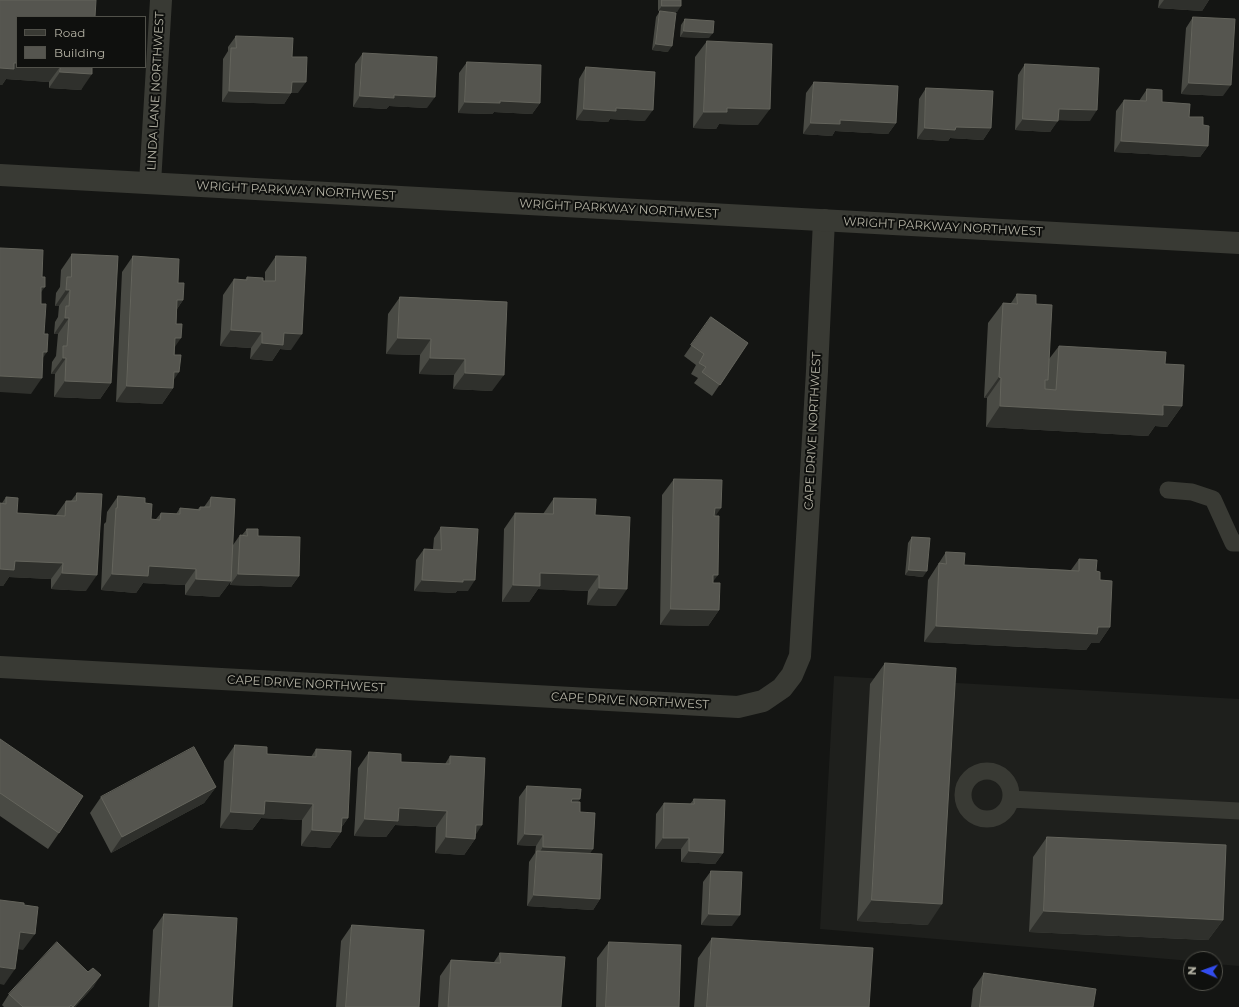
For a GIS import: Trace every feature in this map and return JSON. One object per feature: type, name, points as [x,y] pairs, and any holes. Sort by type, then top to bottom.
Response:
[{"type":"street","name":"LINDA LANE NORTHWEST","points":[[150,183],[161,0]]},
{"type":"street","name":"WRIGHT PARKWAY NORTHWEST","points":[[0,175],[1239,243]]},
{"type":"street","name":"CAPE DRIVE NORTHWEST","points":[[0,667],[738,707],[763,701],[782,688],[792,674],[800,656],[817,371],[824,220]]},
{"type":"lane","points":[[1168,490],[1192,492],[1213,499],[1233,543],[1239,544]]},
{"type":"lane","points":[[1011,799],[1239,811]]},
{"type":"shaded area","points":[[834,676],[1239,699],[1239,966],[1223,965],[1223,951],[1183,951],[1183,960],[820,929]]},
{"type":"building","points":[[0,0],[96,0],[95,16],[16,16],[16,63],[14,63],[14,69],[0,68]]},
{"type":"building","points":[[662,0],[681,0],[681,6],[662,6]]},
{"type":"building","points":[[660,11],[676,13],[672,46],[656,44]]},
{"type":"building","points":[[1193,17],[1235,19],[1231,85],[1189,83]]},
{"type":"building","points":[[685,19],[714,21],[713,33],[684,31]]},
{"type":"building","points":[[236,36],[293,38],[292,57],[307,57],[306,82],[292,82],[291,93],[229,91],[231,48],[236,48]]},
{"type":"building","points":[[707,41],[772,44],[770,109],[727,108],[727,112],[704,112]]},
{"type":"building","points":[[363,53],[437,57],[435,97],[394,95],[394,98],[360,96]]},
{"type":"building","points":[[467,62],[541,65],[540,103],[500,101],[500,103],[465,102]]},
{"type":"building","points":[[1025,64],[1099,68],[1097,110],[1059,109],[1058,121],[1023,119]]},
{"type":"building","points":[[586,67],[655,72],[653,110],[616,108],[616,111],[584,109]]},
{"type":"building","points":[[61,68],[92,68],[92,74],[60,72]]},
{"type":"building","points":[[814,82],[898,86],[896,123],[840,120],[840,124],[811,123]]},
{"type":"building","points":[[926,88],[993,91],[991,128],[956,127],[955,130],[925,128]]},
{"type":"building","points":[[1147,89],[1162,90],[1162,102],[1190,104],[1189,117],[1203,117],[1203,125],[1209,126],[1208,146],[1121,141],[1124,100],[1146,101]]},
{"type":"building","points":[[0,248],[43,250],[42,277],[45,277],[45,287],[41,287],[41,304],[46,304],[44,334],[48,334],[47,352],[43,352],[42,378],[0,376]]},
{"type":"building","points":[[72,254],[118,256],[111,383],[65,381],[66,358],[63,358],[63,346],[67,346],[69,318],[65,318],[66,306],[69,306],[70,290],[66,290],[67,277],[71,277]]},
{"type":"building","points":[[133,256],[179,259],[178,283],[184,283],[183,300],[177,300],[176,324],[182,324],[181,338],[175,338],[174,355],[181,355],[179,372],[174,372],[173,388],[127,386]]},
{"type":"building","points":[[276,256],[306,257],[302,334],[284,333],[283,345],[262,343],[262,332],[231,330],[234,279],[247,280],[247,277],[263,278],[263,281],[275,281]]},
{"type":"building","points":[[1017,294],[1036,295],[1036,304],[1052,305],[1048,380],[1045,380],[1045,389],[1056,390],[1059,346],[1166,352],[1165,364],[1184,365],[1182,406],[1163,405],[1163,415],[1000,406],[1001,378],[999,377],[1003,303],[1017,304]]},
{"type":"building","points":[[400,297],[507,302],[504,375],[465,373],[465,359],[430,358],[431,339],[398,338]]},
{"type":"building","points":[[711,317],[748,343],[720,385],[702,372],[706,367],[699,363],[704,354],[691,345]]},
{"type":"building","points":[[674,479],[722,480],[721,508],[715,508],[714,516],[719,516],[718,575],[713,575],[713,583],[720,583],[719,610],[671,609]]},
{"type":"building","points":[[77,493],[102,494],[97,575],[62,573],[63,563],[15,561],[14,570],[0,569],[0,503],[6,504],[6,497],[18,498],[17,513],[65,516],[66,501],[76,501]]},
{"type":"building","points":[[118,496],[145,498],[145,503],[152,504],[151,519],[160,520],[161,513],[180,514],[180,508],[200,510],[200,507],[210,507],[211,497],[235,499],[231,581],[196,579],[196,569],[149,566],[148,576],[112,574]]},
{"type":"building","points":[[554,498],[596,499],[595,515],[630,517],[627,589],[599,588],[599,575],[540,573],[540,586],[513,585],[515,513],[553,514]]},
{"type":"building","points":[[441,527],[478,529],[475,580],[463,580],[463,582],[422,580],[424,549],[441,550]]},
{"type":"building","points":[[247,529],[258,529],[258,536],[300,537],[299,576],[238,574],[240,535],[247,536]]},
{"type":"building","points":[[912,537],[930,538],[927,571],[909,570]]},
{"type":"building","points":[[946,552],[965,553],[964,565],[1079,571],[1079,559],[1097,560],[1096,571],[1100,572],[1100,580],[1112,581],[1110,627],[1098,627],[1097,634],[936,626],[939,563],[946,564]]},
{"type":"building","points":[[885,663],[956,668],[942,904],[872,900]]},
{"type":"building","points":[[0,739],[83,796],[59,833],[0,793]]},
{"type":"building","points":[[235,745],[267,747],[267,754],[316,757],[316,749],[351,751],[348,818],[342,818],[341,832],[312,830],[313,804],[265,801],[264,814],[231,812]]},
{"type":"building","points":[[194,747],[216,787],[122,837],[101,797]]},
{"type":"building","points":[[369,752],[401,754],[401,762],[450,764],[450,756],[485,758],[482,825],[476,825],[475,839],[446,837],[447,811],[399,808],[398,821],[365,819]]},
{"type":"building","points":[[527,786],[581,789],[580,799],[572,799],[571,802],[580,802],[580,812],[595,813],[593,849],[543,847],[543,835],[525,834]]},
{"type":"building","points":[[694,799],[725,800],[723,853],[689,851],[689,838],[663,838],[664,803],[694,804]]},
{"type":"building","points":[[1047,837],[1226,845],[1223,920],[1044,911]]},
{"type":"building","points":[[537,851],[602,854],[600,899],[534,895]]},
{"type":"building","points":[[711,871],[742,872],[740,915],[709,914]]},
{"type":"building","points":[[0,900],[24,903],[24,905],[38,907],[35,934],[20,932],[15,969],[0,967]]},
{"type":"building","points":[[164,914],[237,918],[232,1007],[159,1007]]},
{"type":"building","points":[[352,925],[424,930],[419,1007],[346,1007]]},
{"type":"building","points":[[712,938],[873,948],[869,1007],[707,1007]]},
{"type":"building","points":[[57,942],[88,972],[93,968],[101,975],[73,1007],[71,1005],[69,1007],[23,1007],[9,994]]},
{"type":"building","points":[[609,942],[681,945],[679,1007],[606,1007]]},
{"type":"building","points":[[500,953],[565,957],[561,1007],[448,1007],[451,960],[500,963]]},
{"type":"building","points":[[984,973],[1096,989],[1093,1007],[980,1007]]}]
